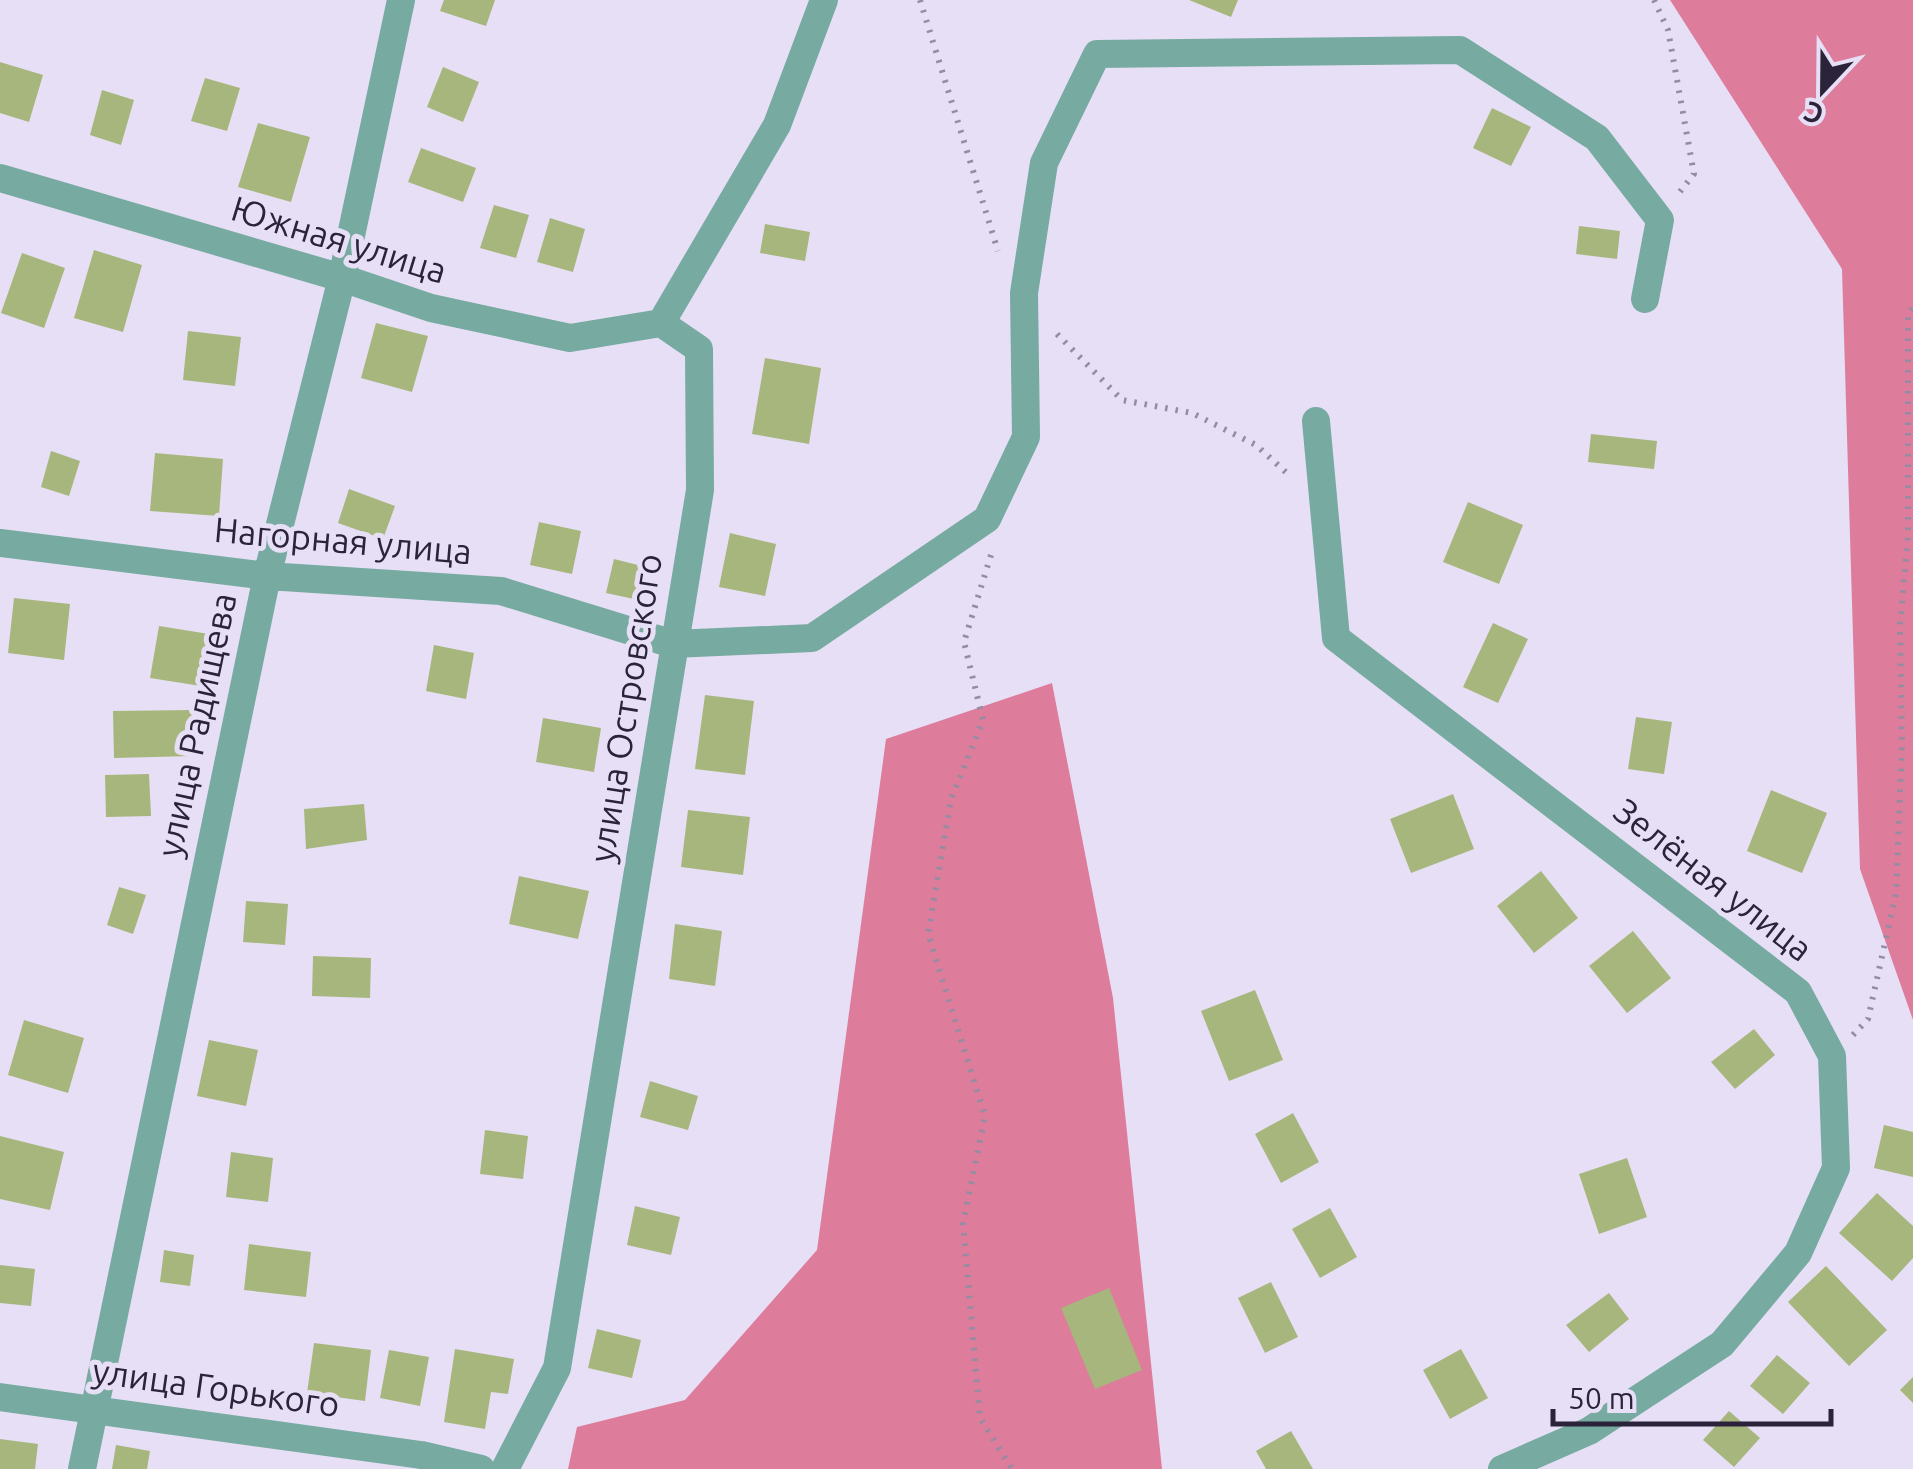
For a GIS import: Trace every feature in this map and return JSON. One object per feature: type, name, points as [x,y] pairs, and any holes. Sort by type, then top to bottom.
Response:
[{"type":"street","name":"улица Радищева","points":[[82,1469],[267,576],[342,278],[401,0]]},
{"type":"street","points":[[662,324],[777,125],[824,0]]},
{"type":"street","points":[[673,644],[812,638],[987,519],[1026,437],[1024,293],[1044,163],[1097,54],[1460,50],[1597,138],[1660,220],[1646,298]]},
{"type":"street","name":"Южная улица","points":[[0,178],[342,278],[431,308],[570,338],[662,324]]},
{"type":"street","name":"улица Островского","points":[[505,1469],[557,1368],[700,490],[699,349],[662,324]]},
{"type":"street","name":"Зелёная улица","points":[[1316,421],[1336,638],[1798,992],[1832,1056],[1836,1168],[1798,1253],[1722,1344],[1589,1431],[1502,1469]]},
{"type":"street","name":"Нагорная улица","points":[[0,543],[267,576],[500,591],[673,644]]},
{"type":"street","name":"улица Горького","points":[[0,1397],[421,1455],[480,1469]]},
{"type":"path","points":[[920,0],[1002,264],[1069,350],[1122,400],[1192,412],[1256,445],[1324,508]]},
{"type":"path","points":[[1654,0],[1668,30],[1694,174],[1660,220]]},
{"type":"path","points":[[1832,1056],[1868,1020],[1896,894],[1902,746],[1900,625],[1908,535],[1908,315],[1913,307]]},
{"type":"path","points":[[992,548],[964,642],[983,720],[951,799],[928,934],[985,1116],[963,1223],[980,1418],[1012,1469]]},
{"type":"shaded area","points":[[1670,0],[1913,0],[1913,1020],[1860,869],[1842,269]]},
{"type":"shaded area","points":[[1052,683],[1113,998],[1162,1469],[568,1469],[577,1427],[685,1400],[817,1250],[886,739]]},
{"type":"building","points":[[444,0],[495,0],[486,26],[440,11]]},
{"type":"building","points":[[1189,0],[1238,0],[1231,17]]},
{"type":"building","points":[[0,62],[43,75],[29,122],[0,113]]},
{"type":"building","points":[[443,67],[479,82],[463,122],[427,107]]},
{"type":"building","points":[[205,78],[240,88],[227,131],[191,121]]},
{"type":"building","points":[[102,90],[134,100],[121,145],[90,135]]},
{"type":"building","points":[[1492,108],[1531,127],[1511,166],[1473,148]]},
{"type":"building","points":[[258,123],[310,137],[291,202],[238,187]]},
{"type":"building","points":[[421,148],[476,168],[463,202],[408,182]]},
{"type":"building","points":[[494,205],[529,215],[516,258],[480,248]]},
{"type":"building","points":[[550,218],[585,229],[573,272],[537,262]]},
{"type":"building","points":[[765,224],[810,232],[805,261],[760,253]]},
{"type":"building","points":[[1579,226],[1620,231],[1617,259],[1576,254]]},
{"type":"building","points":[[94,250],[142,265],[123,332],[74,318]]},
{"type":"building","points":[[22,253],[65,268],[44,328],[1,313]]},
{"type":"building","points":[[376,323],[428,336],[412,392],[361,378]]},
{"type":"building","points":[[188,331],[241,337],[235,386],[183,380]]},
{"type":"building","points":[[765,358],[821,368],[809,444],[752,434]]},
{"type":"building","points":[[1591,434],[1657,441],[1654,469],[1588,462]]},
{"type":"building","points":[[51,451],[80,461],[69,496],[41,487]]},
{"type":"building","points":[[155,453],[223,459],[219,516],[150,511]]},
{"type":"building","points":[[349,489],[395,506],[383,539],[338,523]]},
{"type":"building","points":[[1468,502],[1523,525],[1499,584],[1443,562]]},
{"type":"building","points":[[539,522],[581,531],[572,574],[530,565]]},
{"type":"building","points":[[730,533],[776,544],[765,596],[719,587]]},
{"type":"building","points":[[614,559],[642,566],[634,599],[606,593]]},
{"type":"building","points":[[14,598],[70,604],[64,660],[8,653]]},
{"type":"building","points":[[1493,623],[1528,639],[1498,703],[1463,687]]},
{"type":"building","points":[[159,626],[209,634],[201,686],[150,678]]},
{"type":"building","points":[[434,645],[474,653],[466,699],[426,691]]},
{"type":"building","points":[[705,695],[754,701],[745,775],[695,769]]},
{"type":"building","points":[[192,710],[193,756],[114,758],[113,711]]},
{"type":"building","points":[[1636,717],[1672,722],[1664,774],[1628,769]]},
{"type":"building","points":[[543,718],[601,728],[594,772],[536,762]]},
{"type":"building","points":[[149,774],[151,816],[106,817],[105,775]]},
{"type":"building","points":[[1771,790],[1827,813],[1802,873],[1747,851]]},
{"type":"building","points":[[1453,794],[1474,849],[1411,873],[1390,819]]},
{"type":"building","points":[[364,804],[367,840],[306,849],[304,809]]},
{"type":"building","points":[[688,810],[750,817],[743,875],[681,867]]},
{"type":"building","points":[[1541,871],[1578,918],[1534,953],[1497,906]]},
{"type":"building","points":[[519,876],[589,891],[578,939],[509,924]]},
{"type":"building","points":[[119,887],[146,895],[133,934],[107,925]]},
{"type":"building","points":[[246,901],[288,904],[285,945],[243,942]]},
{"type":"building","points":[[675,924],[722,931],[715,986],[669,979]]},
{"type":"building","points":[[1633,931],[1671,978],[1627,1013],[1589,966]]},
{"type":"building","points":[[313,956],[371,958],[370,998],[312,996]]},
{"type":"building","points":[[1255,990],[1283,1060],[1229,1081],[1201,1011]]},
{"type":"building","points":[[24,1020],[84,1038],[68,1093],[8,1075]]},
{"type":"building","points":[[1754,1029],[1775,1055],[1735,1089],[1711,1062]]},
{"type":"building","points":[[209,1040],[258,1050],[246,1106],[197,1096]]},
{"type":"building","points":[[650,1081],[698,1096],[688,1130],[640,1117]]},
{"type":"building","points":[[1293,1113],[1319,1162],[1281,1183],[1255,1134]]},
{"type":"building","points":[[1884,1125],[1913,1132],[1913,1177],[1874,1168]]},
{"type":"building","points":[[485,1130],[528,1136],[523,1179],[480,1174]]},
{"type":"building","points":[[0,1136],[64,1152],[50,1210],[0,1199]]},
{"type":"building","points":[[231,1152],[273,1158],[268,1202],[226,1197]]},
{"type":"building","points":[[1627,1158],[1647,1217],[1599,1234],[1579,1174]]},
{"type":"building","points":[[1877,1193],[1913,1226],[1913,1258],[1892,1281],[1839,1233]]},
{"type":"building","points":[[635,1206],[680,1217],[671,1255],[627,1245]]},
{"type":"building","points":[[1330,1208],[1357,1257],[1320,1278],[1292,1229]]},
{"type":"building","points":[[249,1244],[311,1252],[306,1297],[244,1290]]},
{"type":"building","points":[[164,1250],[194,1255],[190,1286],[160,1282]]},
{"type":"building","points":[[0,1265],[35,1269],[31,1306],[0,1303]]},
{"type":"building","points":[[1826,1266],[1887,1330],[1849,1366],[1788,1302]]},
{"type":"building","points":[[1271,1282],[1298,1337],[1265,1353],[1238,1298]]},
{"type":"building","points":[[1109,1288],[1142,1370],[1095,1389],[1061,1308]]},
{"type":"building","points":[[1609,1293],[1629,1319],[1589,1352],[1566,1325]]},
{"type":"building","points":[[597,1329],[641,1340],[632,1378],[588,1368]]},
{"type":"building","points":[[314,1343],[371,1350],[365,1401],[307,1393]]},
{"type":"building","points":[[455,1349],[514,1359],[508,1394],[491,1392],[485,1429],[444,1422]]},
{"type":"building","points":[[1461,1349],[1488,1398],[1450,1419],[1423,1370]]},
{"type":"building","points":[[389,1350],[429,1357],[420,1406],[380,1398]]},
{"type":"building","points":[[1777,1355],[1810,1383],[1783,1414],[1750,1386]]},
{"type":"building","points":[[1913,1377],[1913,1403],[1900,1390]]},
{"type":"building","points":[[1729,1411],[1760,1438],[1734,1467],[1703,1440]]},
{"type":"building","points":[[1291,1431],[1313,1469],[1266,1469],[1256,1451]]},
{"type":"building","points":[[0,1439],[38,1444],[35,1469],[0,1469]]},
{"type":"building","points":[[116,1445],[150,1451],[147,1469],[112,1469]]}]
